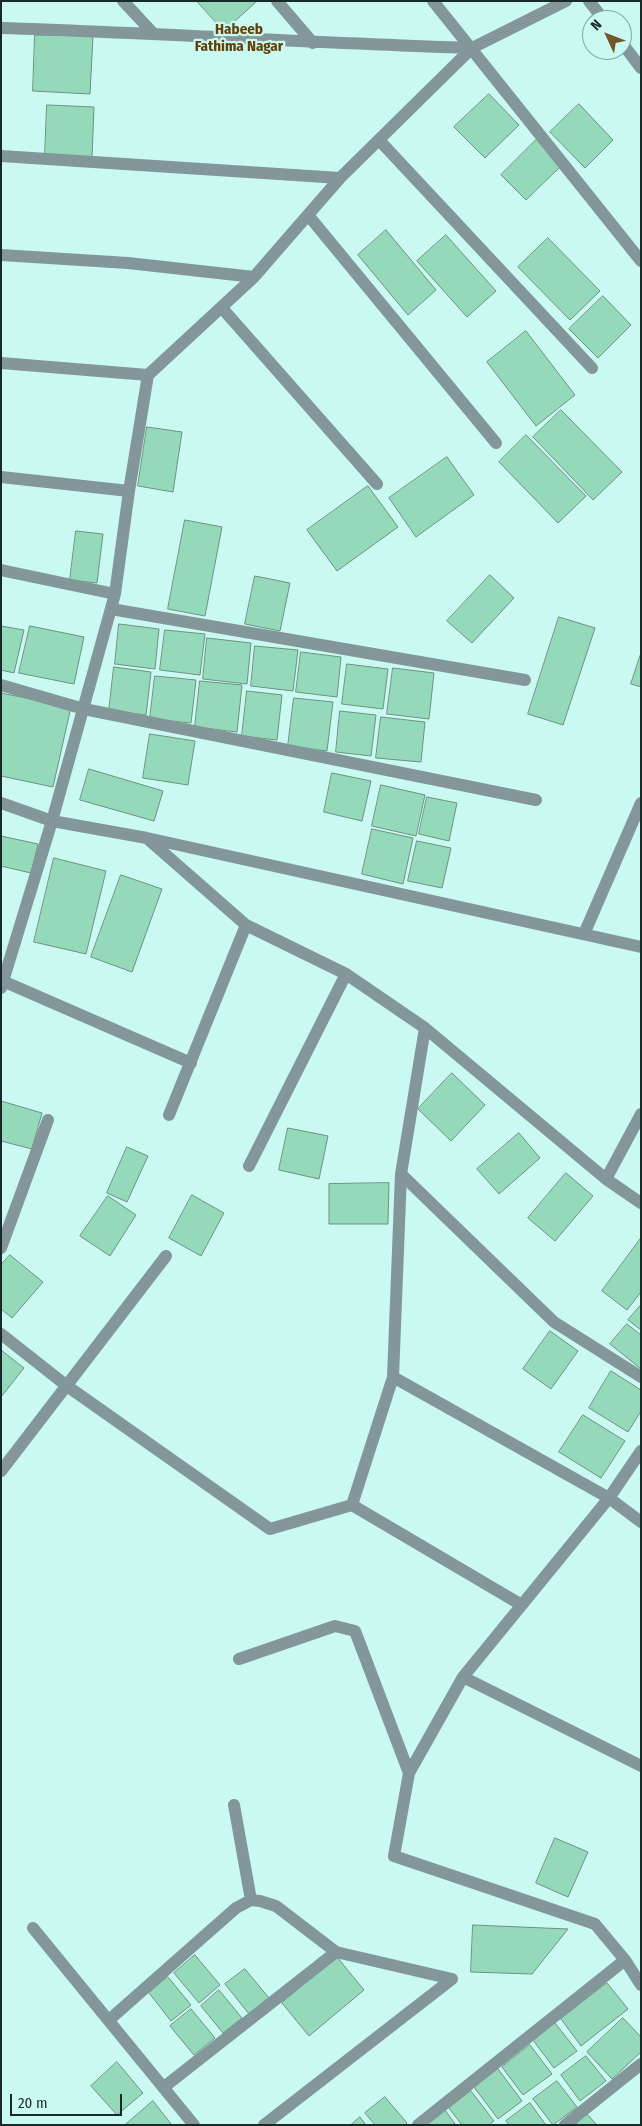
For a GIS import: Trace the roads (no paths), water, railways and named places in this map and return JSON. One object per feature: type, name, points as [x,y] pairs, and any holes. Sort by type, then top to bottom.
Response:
[{"type":"street","points":[[123,1],[152,32]]},
{"type":"street","points":[[277,1],[312,43]]},
{"type":"street","points":[[433,1],[641,261]]},
{"type":"street","points":[[191,1062],[3,985],[52,821],[115,594],[129,491],[148,375],[222,308],[254,276],[340,178],[472,48],[566,1]]},
{"type":"street","points":[[1,28],[152,32],[312,43],[472,48]]},
{"type":"street","points":[[632,57],[641,68]]},
{"type":"street","points":[[380,140],[592,368]]},
{"type":"street","points":[[1,156],[340,178]]},
{"type":"street","points":[[308,215],[496,443]]},
{"type":"street","points":[[1,255],[128,263],[254,276]]},
{"type":"street","points":[[222,308],[377,484]]},
{"type":"street","points":[[1,363],[148,375]]},
{"type":"street","points":[[1,477],[129,491]]},
{"type":"street","points":[[1,570],[115,594]]},
{"type":"street","points":[[111,609],[525,680]]},
{"type":"street","points":[[1,685],[84,709],[536,800]]},
{"type":"street","points":[[1,803],[52,821],[147,838],[641,947]]},
{"type":"street","points":[[584,934],[641,803]]},
{"type":"street","points":[[147,838],[246,925],[346,974],[425,1028],[606,1179],[641,1203]]},
{"type":"street","points":[[170,1115],[246,925]]},
{"type":"street","points":[[249,1166],[346,974]]},
{"type":"street","points":[[352,1504],[394,1377],[401,1174],[425,1028]]},
{"type":"street","points":[[606,1179],[641,1114]]},
{"type":"street","points":[[1,1248],[48,1120]]},
{"type":"street","points":[[401,1174],[554,1322],[641,1377]]},
{"type":"street","points":[[1,1471],[166,1256]]},
{"type":"street","points":[[1,1334],[66,1386],[270,1529],[352,1504],[520,1604]]},
{"type":"street","points":[[394,1377],[609,1498],[641,1522]]},
{"type":"street","points":[[641,1451],[609,1498],[520,1604],[463,1677],[408,1774],[394,1856],[595,1924],[625,1960],[641,1985]]},
{"type":"street","points":[[239,1658],[335,1626],[355,1631],[408,1774]]},
{"type":"street","points":[[463,1677],[641,1766]]},
{"type":"street","points":[[234,1804],[251,1900]]},
{"type":"street","points":[[109,2020],[236,1908],[251,1900],[276,1906],[336,1952],[452,1978],[264,2125]]},
{"type":"street","points":[[33,1928],[194,2125]]},
{"type":"street","points":[[164,2088],[336,1952]]},
{"type":"street","points":[[418,2125],[625,1960]]},
{"type":"street","points":[[565,2125],[641,2064]]},
{"type":"district","name":"Habeeb Fathima Nagar","points":[[239,38]]}]
